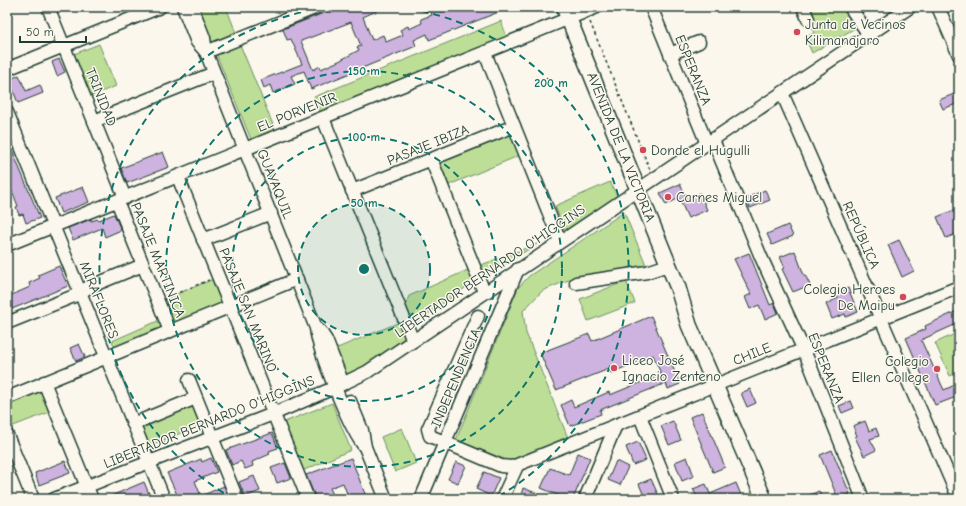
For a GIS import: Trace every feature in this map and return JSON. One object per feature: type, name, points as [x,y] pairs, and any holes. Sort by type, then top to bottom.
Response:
[{"type":"main road","name":"AVENIDA DE LA VICTORIA","points":[[566,13],[678,288],[689,325],[718,384],[739,443],[749,461],[764,499]]},
{"type":"street","name":"TRINIDAD","points":[[48,7],[94,121],[121,200]]},
{"type":"street","points":[[7,69],[160,7]]},
{"type":"street","name":"GUAYAQUIL","points":[[183,7],[197,42],[206,52]]},
{"type":"street","name":"GUAYAQUIL","points":[[192,7],[204,38],[206,52],[214,73],[316,328],[326,340],[352,428],[365,447],[386,499]]},
{"type":"street","points":[[206,52],[317,7]]},
{"type":"street","name":"EL PORVENIR","points":[[7,245],[485,53],[566,13],[586,12],[597,7]]},
{"type":"street","name":"ESPERANZA","points":[[651,7],[670,54],[766,270],[803,349],[863,499]]},
{"type":"street","points":[[803,7],[808,19]]},
{"type":"street","points":[[850,7],[869,35]]},
{"type":"street","name":"LIBERTADOR BERNARDO O'HIGGINS","points":[[54,499],[273,414],[340,386],[367,372],[518,269],[910,7]]},
{"type":"street","points":[[938,7],[959,55]]},
{"type":"street","points":[[670,54],[699,42]]},
{"type":"street","points":[[485,53],[560,241]]},
{"type":"street","points":[[94,121],[214,73]]},
{"type":"street","name":"REPÚBLICA","points":[[782,93],[959,499]]},
{"type":"street","name":"MIRAFLORES","points":[[7,112],[12,138],[54,227],[164,499]]},
{"type":"street","points":[[323,118],[413,341]]},
{"type":"street","name":"PASAJE IBIZA","points":[[352,191],[514,126]]},
{"type":"street","points":[[431,159],[484,292]]},
{"type":"street","name":"PASAJE SAN MARINO","points":[[178,177],[308,499]]},
{"type":"street","name":"PASAJE MARTINICA","points":[[121,200],[143,265],[170,331]]},
{"type":"street","points":[[203,240],[271,213]]},
{"type":"street","points":[[7,323],[74,296],[143,265]]},
{"type":"street","points":[[576,283],[647,272],[668,265]]},
{"type":"street","name":"INDEPENDENCIA","points":[[421,499],[518,269]]},
{"type":"street","points":[[7,398],[297,279]]},
{"type":"street","name":"CHILE","points":[[478,316],[428,429],[430,436],[501,466],[517,466],[959,287]]},
{"type":"street","points":[[189,380],[237,499]]},
{"type":"street","points":[[44,382],[92,499]]},
{"type":"street","points":[[134,424],[196,398]]},
{"type":"street","points":[[640,416],[673,499]]},
{"type":"street","points":[[586,499],[616,426]]},
{"type":"street","points":[[7,435],[33,499]]},
{"type":"street","points":[[502,499],[517,466]]},
{"type":"path","points":[[586,12],[654,179]]},
{"type":"path","points":[[158,301],[218,276]]},
{"type":"green space","points":[[197,7],[226,7],[237,35],[212,45]]},
{"type":"green space","points":[[803,7],[843,7],[857,27],[812,53],[805,37],[814,33]]},
{"type":"green space","points":[[501,21],[507,37],[321,113],[314,97]]},
{"type":"green space","points":[[239,42],[276,132],[252,142],[215,51]]},
{"type":"green space","points":[[99,44],[116,86],[91,96],[74,54]]},
{"type":"green space","points":[[513,130],[523,154],[449,185],[439,161]]},
{"type":"green space","points":[[610,182],[617,196],[565,232],[555,206]]},
{"type":"green space","points":[[624,212],[647,267],[571,279],[542,291],[523,311],[526,333],[568,438],[509,461],[456,440],[518,288],[529,276]]},
{"type":"green space","points":[[537,244],[486,276],[481,265]]},
{"type":"green space","points":[[470,269],[475,281],[414,324],[405,306],[409,296]]},
{"type":"green space","points":[[216,278],[226,303],[172,325],[162,300]]},
{"type":"green space","points":[[626,281],[635,303],[588,321],[580,299]]},
{"type":"green space","points":[[160,320],[163,327],[115,348],[112,341]]},
{"type":"green space","points":[[400,322],[407,336],[368,365],[346,376],[335,349]]},
{"type":"green space","points":[[955,334],[959,344],[959,372],[950,376],[935,343]]},
{"type":"green space","points":[[46,388],[55,410],[8,428],[7,404]]},
{"type":"green space","points":[[192,402],[201,425],[149,446],[140,423]]},
{"type":"green space","points":[[332,403],[351,450],[302,471],[282,423]]},
{"type":"green space","points":[[402,428],[416,463],[395,472],[381,437]]},
{"type":"building","points":[[339,7],[385,7],[363,17],[372,40],[383,35],[386,42],[403,35],[400,30],[408,26],[409,29],[422,23],[421,19],[432,15],[430,9],[435,7],[439,7],[441,12],[455,7],[511,7],[429,40],[427,34],[414,40],[416,46],[311,89],[304,71],[291,76],[295,84],[273,93],[270,85],[264,88],[261,80],[302,64],[291,39],[287,40],[283,29]],"holes":[[[351,22],[361,46],[357,47],[359,50],[339,61],[321,69],[320,66],[313,70],[301,41]]]},
{"type":"building","points":[[59,59],[65,72],[57,76],[52,62]]},
{"type":"building","points":[[19,75],[26,91],[40,85],[43,93],[18,103],[9,80]]},
{"type":"building","points":[[959,92],[959,103],[943,109],[939,100]]},
{"type":"building","points":[[7,138],[40,218],[26,223],[23,214],[19,215],[16,207],[18,206],[7,178]]},
{"type":"building","points":[[163,152],[169,167],[127,183],[121,168]]},
{"type":"building","points":[[680,184],[687,199],[700,193],[707,210],[688,218],[679,198],[666,205],[660,193]]},
{"type":"building","points":[[83,187],[89,202],[61,213],[55,198]]},
{"type":"building","points":[[765,190],[770,200],[750,208],[746,198]]},
{"type":"building","points":[[959,208],[959,233],[946,238],[937,217]]},
{"type":"building","points":[[114,214],[121,230],[105,237],[102,228],[73,240],[68,228],[91,219],[91,221],[99,220]]},
{"type":"building","points":[[788,225],[793,236],[772,245],[767,234]]},
{"type":"building","points":[[899,240],[914,271],[902,277],[888,245]]},
{"type":"building","points":[[795,251],[804,275],[810,285],[793,292],[782,269],[785,268],[780,257]]},
{"type":"building","points":[[749,253],[770,305],[774,303],[778,313],[765,319],[759,305],[750,309],[745,297],[751,294],[734,259]]},
{"type":"building","points":[[59,266],[68,286],[12,309],[7,297],[30,287],[29,283],[40,278],[38,275]]},
{"type":"building","points":[[848,288],[858,312],[846,317],[845,314],[832,319],[826,304],[838,298],[836,293]]},
{"type":"building","points":[[959,310],[959,323],[921,340],[944,390],[959,383],[959,396],[935,405],[906,338],[926,329],[925,326]]},
{"type":"building","points":[[651,316],[680,384],[668,389],[666,383],[600,410],[601,414],[570,426],[561,405],[571,400],[574,407],[609,392],[610,395],[661,374],[653,355],[611,373],[609,369],[556,390],[540,353],[589,334],[592,341]]},
{"type":"building","points":[[79,344],[85,357],[76,361],[70,348]]},
{"type":"building","points":[[750,389],[756,403],[747,407],[741,393]]},
{"type":"building","points":[[851,401],[854,408],[842,413],[839,406]]},
{"type":"building","points":[[702,412],[725,467],[713,472],[690,417]]},
{"type":"building","points":[[673,421],[681,440],[669,445],[661,426]]},
{"type":"building","points":[[865,421],[869,431],[876,428],[879,436],[870,439],[876,450],[864,456],[855,437],[857,436],[853,426]]},
{"type":"building","points":[[272,433],[278,448],[269,451],[270,454],[252,462],[253,466],[245,469],[241,461],[232,465],[226,450]]},
{"type":"building","points":[[638,442],[646,460],[633,465],[626,447]]},
{"type":"building","points":[[832,450],[850,494],[838,499],[820,455]]},
{"type":"building","points":[[578,453],[590,458],[573,499],[559,499],[560,496],[541,488],[550,468],[569,475]]},
{"type":"building","points":[[687,457],[694,476],[682,481],[675,462]]},
{"type":"building","points":[[211,458],[217,472],[195,481],[201,496],[224,486],[227,493],[212,499],[179,499],[167,473],[201,459],[202,462]]},
{"type":"building","points":[[351,458],[367,499],[349,499],[343,483],[330,488],[335,499],[316,499],[306,475]]},
{"type":"building","points":[[65,461],[70,473],[39,485],[35,473]]},
{"type":"building","points":[[616,461],[628,467],[620,485],[608,480]]},
{"type":"building","points":[[456,462],[466,466],[458,483],[448,479]]},
{"type":"building","points":[[285,463],[291,478],[277,483],[271,468]]},
{"type":"building","points":[[484,472],[499,478],[491,496],[476,489]]},
{"type":"building","points":[[254,476],[260,491],[245,497],[239,482]]},
{"type":"building","points":[[651,479],[660,499],[646,499],[642,491],[639,484]]},
{"type":"building","points":[[144,482],[150,496],[143,499],[104,499]]},
{"type":"building","points":[[736,483],[741,495],[732,499],[698,499],[693,489],[706,484],[710,494]]},
{"type":"building","points":[[523,488],[536,493],[533,499],[521,495]]},
{"type":"building","points":[[819,491],[822,499],[800,499]]},
{"type":"place","name":"Junta de Vecinos Kilimanajaro","points":[[797,32]]},
{"type":"place","name":"Donde el Hugulli","points":[[643,150]]},
{"type":"place","name":"Carnes Miguel","points":[[668,197]]},
{"type":"place","name":"Colegio Heroes De Maipu","points":[[903,297]]},
{"type":"place","name":"Liceo José Ignacio Zenteno","points":[[614,368]]},
{"type":"place","name":"Colegio Ellen College","points":[[937,369]]}]
